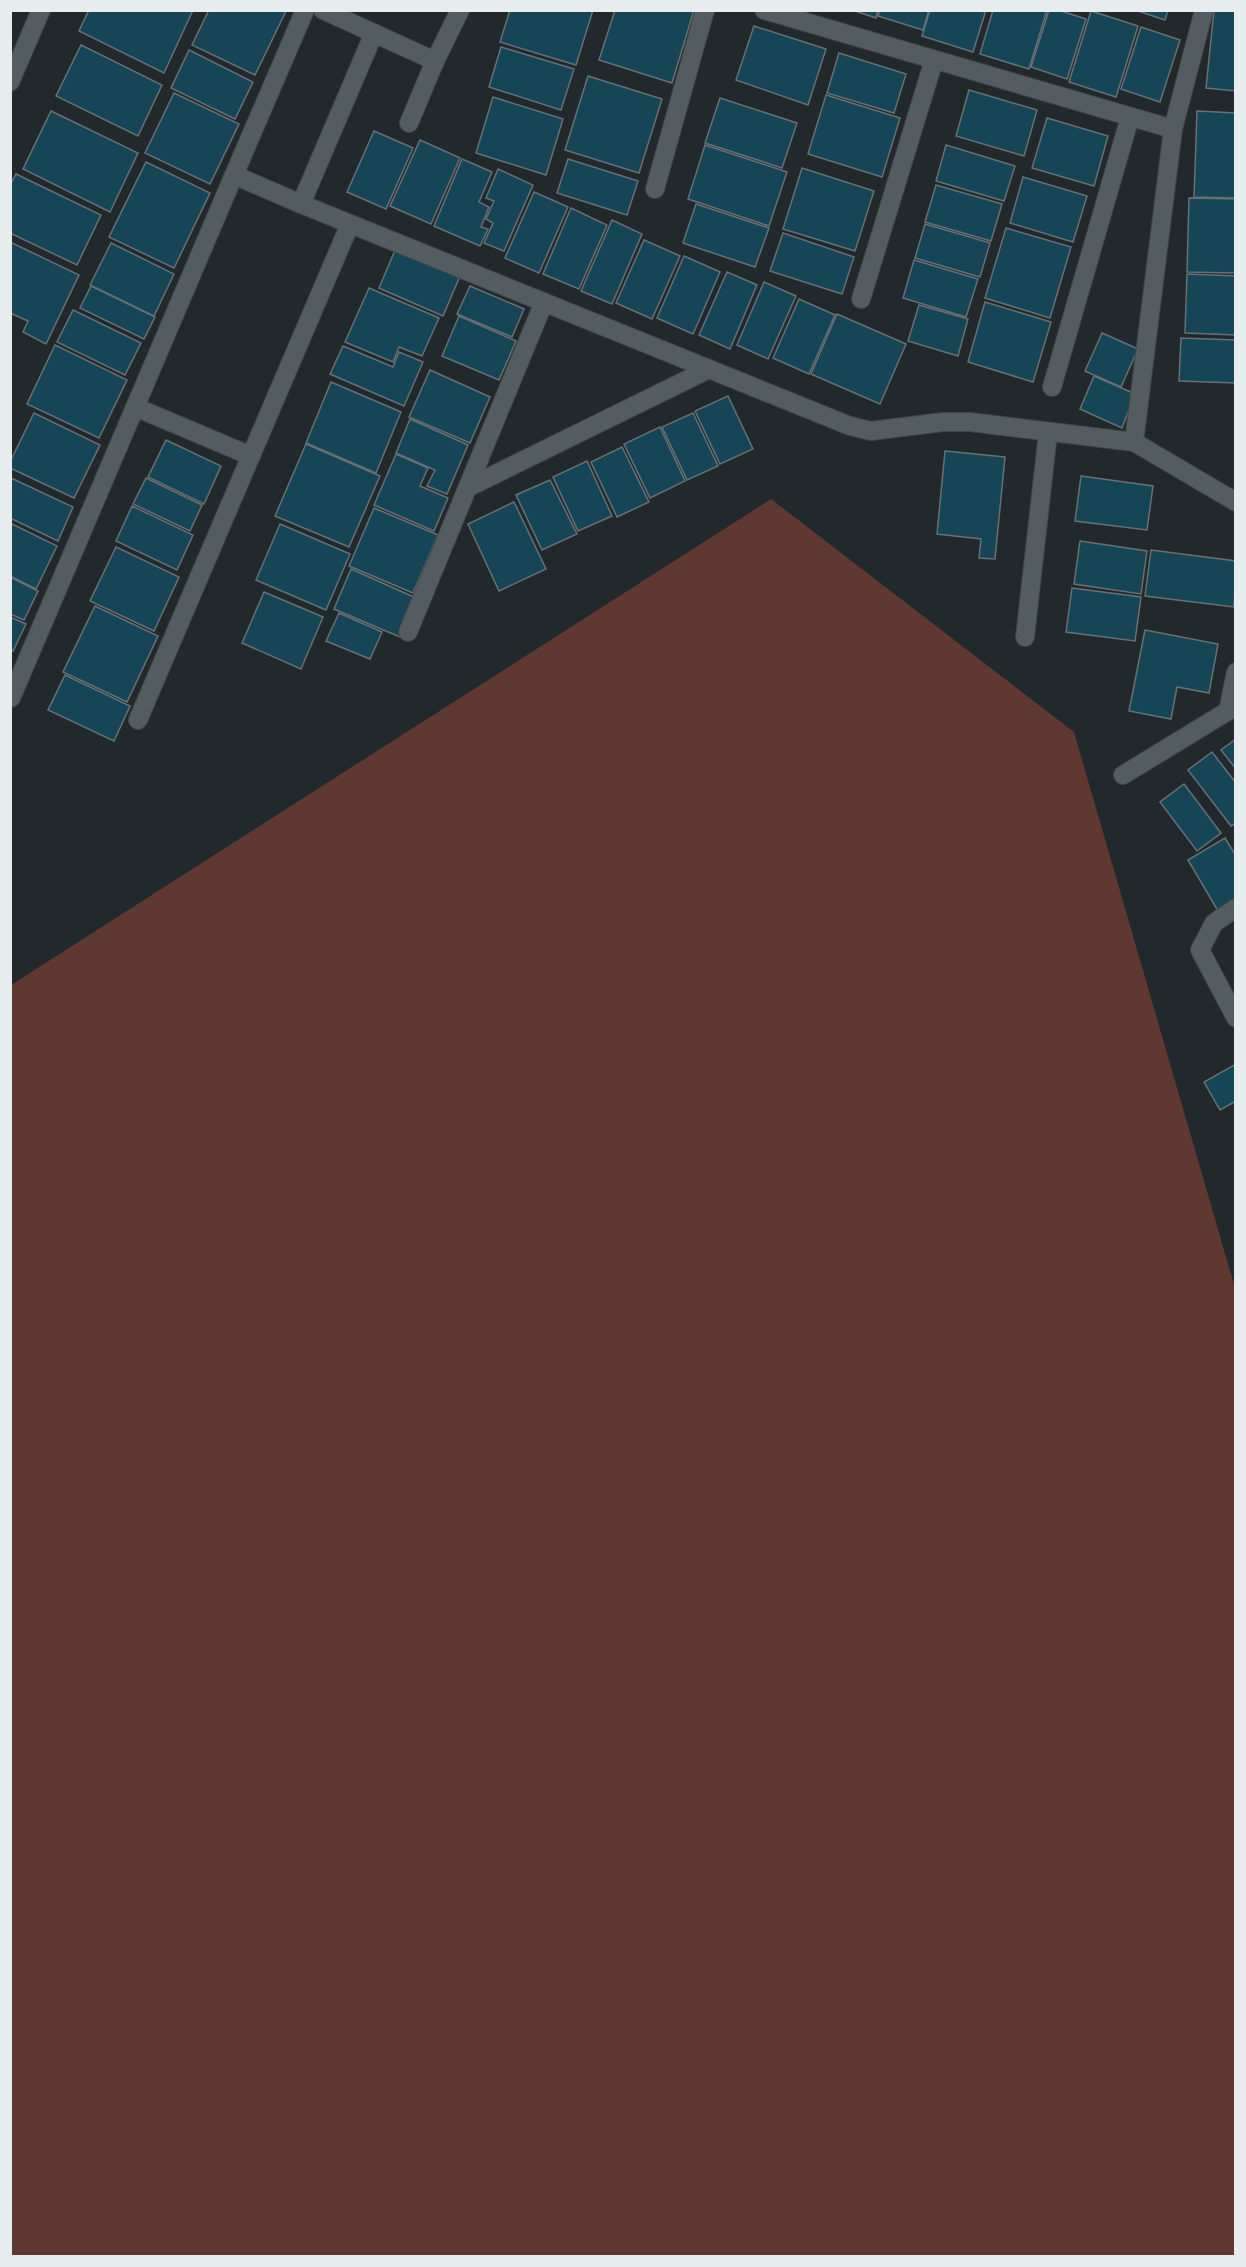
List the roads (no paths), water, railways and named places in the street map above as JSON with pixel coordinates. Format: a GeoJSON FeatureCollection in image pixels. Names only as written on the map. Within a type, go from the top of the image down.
{"type":"FeatureCollection","features":[{"type":"Feature","properties":{"kind":"street"},"geometry":{"type":"LineString","coordinates":[[10,82],[41,10]]}},
{"type":"Feature","properties":{"kind":"street"},"geometry":{"type":"LineString","coordinates":[[11,698],[305,10]]}},
{"type":"Feature","properties":{"kind":"street"},"geometry":{"type":"LineString","coordinates":[[322,10],[435,61]]}},
{"type":"Feature","properties":{"kind":"street"},"geometry":{"type":"LineString","coordinates":[[409,123],[435,61],[460,10]]}},
{"type":"Feature","properties":{"kind":"street"},"geometry":{"type":"LineString","coordinates":[[655,189],[705,10]]}},
{"type":"Feature","properties":{"kind":"street"},"geometry":{"type":"LineString","coordinates":[[764,10],[1173,129]]}},
{"type":"Feature","properties":{"kind":"street"},"geometry":{"type":"LineString","coordinates":[[1134,442],[1173,129],[1204,10]]}},
{"type":"Feature","properties":{"kind":"street"},"geometry":{"type":"LineString","coordinates":[[301,204],[374,33]]}},
{"type":"Feature","properties":{"kind":"street"},"geometry":{"type":"LineString","coordinates":[[861,299],[934,60]]}},
{"type":"Feature","properties":{"kind":"street"},"geometry":{"type":"LineString","coordinates":[[1052,387],[1130,117]]}},
{"type":"Feature","properties":{"kind":"street"},"geometry":{"type":"LineString","coordinates":[[234,175],[850,426],[871,431],[943,422],[970,422],[1134,442],[1236,502]]}},
{"type":"Feature","properties":{"kind":"street"},"geometry":{"type":"LineString","coordinates":[[138,720],[350,224]]}},
{"type":"Feature","properties":{"kind":"street"},"geometry":{"type":"LineString","coordinates":[[408,632],[544,302]]}},
{"type":"Feature","properties":{"kind":"street"},"geometry":{"type":"LineString","coordinates":[[467,488],[709,369]]}},
{"type":"Feature","properties":{"kind":"street"},"geometry":{"type":"LineString","coordinates":[[135,407],[251,456]]}},
{"type":"Feature","properties":{"kind":"street"},"geometry":{"type":"LineString","coordinates":[[1025,637],[1048,433]]}},
{"type":"Feature","properties":{"kind":"street"},"geometry":{"type":"LineString","coordinates":[[1124,775],[1232,707],[1236,672]]}},
{"type":"Feature","properties":{"kind":"street"},"geometry":{"type":"LineString","coordinates":[[1236,908],[1214,923],[1200,951],[1236,1018]]}}]}
